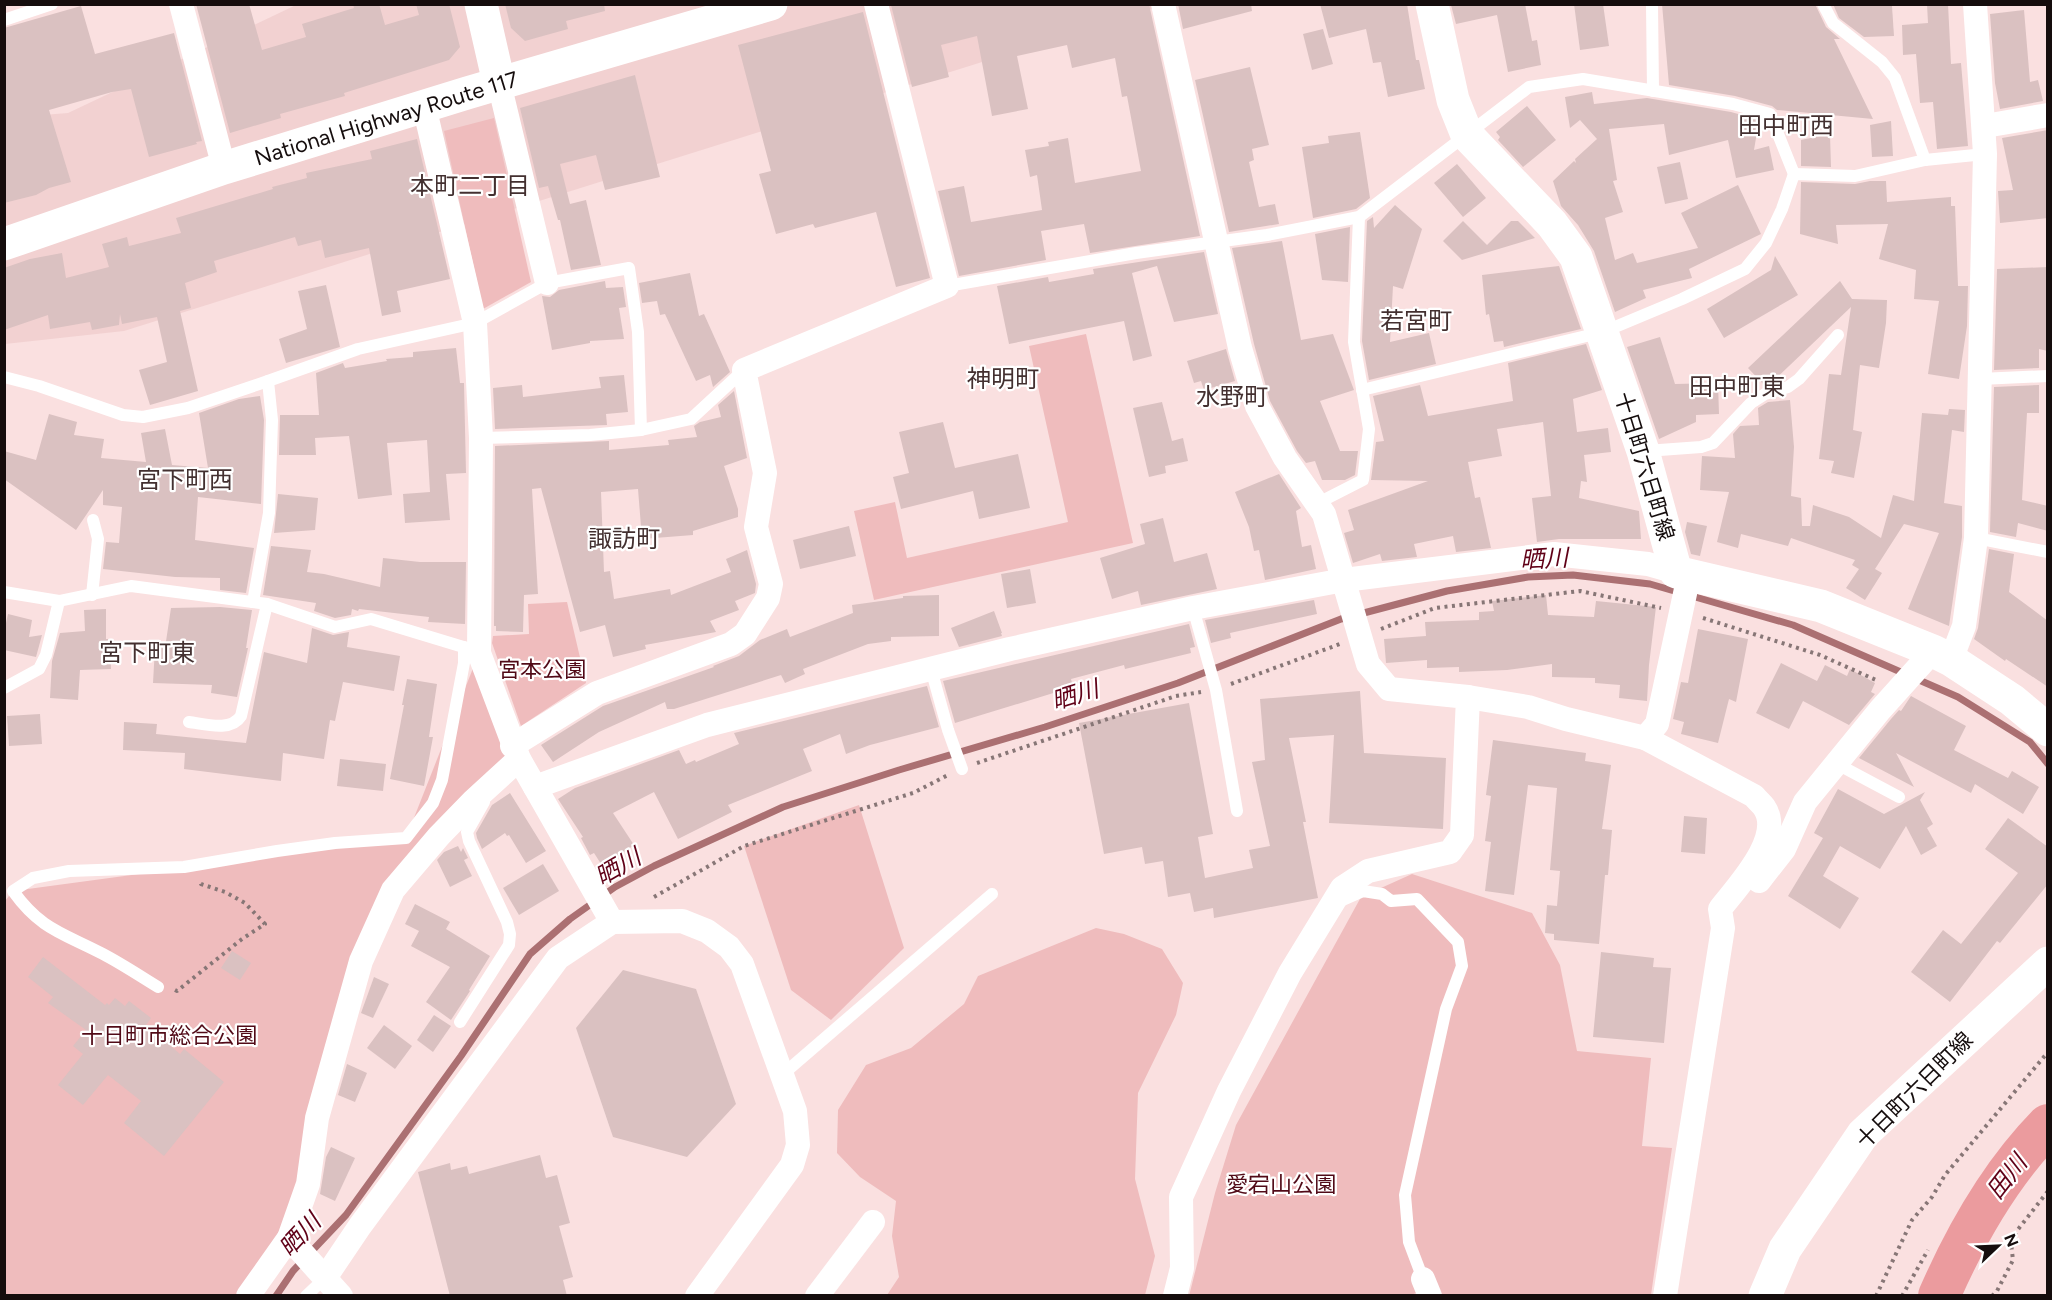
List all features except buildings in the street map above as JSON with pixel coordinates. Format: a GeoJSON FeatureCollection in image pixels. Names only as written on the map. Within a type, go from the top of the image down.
{"type":"FeatureCollection","features":[{"type":"Feature","properties":{"kind":"main road"},"geometry":{"type":"LineString","coordinates":[[481,4],[499,83]]}},
{"type":"Feature","properties":{"kind":"main road","name":"National Highway Route 117"},"geometry":{"type":"LineString","coordinates":[[4,244],[224,168],[499,83],[771,4]]}},
{"type":"Feature","properties":{"kind":"main road","name":"十日町六日町線"},"geometry":{"type":"LineString","coordinates":[[1432,4],[1453,100],[1467,135],[1552,224],[1576,257],[1683,573]]}},
{"type":"Feature","properties":{"kind":"main road"},"geometry":{"type":"LineString","coordinates":[[1683,573],[1821,606],[1942,655],[2012,700],[2048,730]]}},
{"type":"Feature","properties":{"kind":"main road","name":"十日町六日町線"},"geometry":{"type":"LineString","coordinates":[[1765,1296],[1785,1249],[1863,1134],[2048,963]]}},
{"type":"Feature","properties":{"kind":"street"},"geometry":{"type":"LineString","coordinates":[[180,4],[224,168]]}},
{"type":"Feature","properties":{"kind":"street"},"geometry":{"type":"LineString","coordinates":[[248,1296],[289,1238],[308,1184],[316,1118],[360,961],[393,890],[439,836],[495,781],[516,752],[597,693],[731,644],[745,634],[768,598],[771,584],[756,527],[765,472],[744,370],[947,286],[876,4]]}},
{"type":"Feature","properties":{"kind":"street"},"geometry":{"type":"LineString","coordinates":[[1163,4],[1240,348],[1257,406],[1285,458],[1324,514],[1368,664],[1389,688],[1528,707],[1566,719],[1645,738],[1754,796],[1765,808],[1769,825],[1763,852],[1720,909],[1723,928],[1665,1296]]}},
{"type":"Feature","properties":{"kind":"street"},"geometry":{"type":"LineString","coordinates":[[1723,928],[1784,849],[1805,802],[1897,690],[1942,655],[1965,626],[1976,538],[1985,154],[1985,126],[1975,4]]}},
{"type":"Feature","properties":{"kind":"street"},"geometry":{"type":"LineString","coordinates":[[499,83],[547,283]]}},
{"type":"Feature","properties":{"kind":"street"},"geometry":{"type":"LineString","coordinates":[[424,106],[475,323],[481,438],[472,650],[516,752],[609,916]]}},
{"type":"Feature","properties":{"kind":"street"},"geometry":{"type":"LineString","coordinates":[[1985,126],[2048,115]]}},
{"type":"Feature","properties":{"kind":"street"},"geometry":{"type":"LineString","coordinates":[[535,788],[707,725],[1193,608],[1347,589],[1554,554],[1648,564],[1683,573],[1681,612],[1657,724],[1645,738]]}},
{"type":"Feature","properties":{"kind":"street"},"geometry":{"type":"LineString","coordinates":[[1175,1296],[1182,1268],[1181,1197],[1229,1090],[1290,973],[1342,888],[1368,871],[1450,852],[1462,835],[1468,697]]}},
{"type":"Feature","properties":{"kind":"street"},"geometry":{"type":"LineString","coordinates":[[289,1238],[333,1287],[360,1226],[558,958],[609,916],[682,921],[707,931],[729,947],[742,964],[795,1112],[798,1144],[792,1164],[697,1296]]}},
{"type":"Feature","properties":{"kind":"street"},"geometry":{"type":"LineString","coordinates":[[817,1296],[873,1222]]}},
{"type":"Feature","properties":{"kind":"lane"},"geometry":{"type":"LineString","coordinates":[[4,20],[52,4]]}},
{"type":"Feature","properties":{"kind":"lane"},"geometry":{"type":"LineString","coordinates":[[1652,4],[1653,91]]}},
{"type":"Feature","properties":{"kind":"lane"},"geometry":{"type":"LineString","coordinates":[[1823,4],[1833,23],[1882,62],[1895,78],[1925,160]]}},
{"type":"Feature","properties":{"kind":"lane"},"geometry":{"type":"LineString","coordinates":[[947,286],[1136,253],[1266,235],[1359,217],[1529,87],[1583,79],[1733,104],[1770,114],[1794,174],[1782,209],[1766,243],[1745,268],[1682,299],[1603,332],[1362,390]]}},
{"type":"Feature","properties":{"kind":"lane"},"geometry":{"type":"LineString","coordinates":[[1794,174],[1855,176],[1925,160],[1985,154]]}},
{"type":"Feature","properties":{"kind":"lane"},"geometry":{"type":"LineString","coordinates":[[1318,503],[1363,480],[1369,429],[1354,342],[1359,217]]}},
{"type":"Feature","properties":{"kind":"lane"},"geometry":{"type":"LineString","coordinates":[[4,377],[39,386],[123,415],[143,417],[188,408],[358,349],[475,323],[547,283],[628,268],[638,332],[641,430]]}},
{"type":"Feature","properties":{"kind":"lane"},"geometry":{"type":"LineString","coordinates":[[1642,451],[1701,447],[1713,443],[1751,403],[1765,394],[1788,387],[1798,379],[1838,335]]}},
{"type":"Feature","properties":{"kind":"lane"},"geometry":{"type":"LineString","coordinates":[[481,438],[590,435],[641,430],[691,419],[744,370]]}},
{"type":"Feature","properties":{"kind":"lane"},"geometry":{"type":"LineString","coordinates":[[1980,379],[2048,376]]}},
{"type":"Feature","properties":{"kind":"lane"},"geometry":{"type":"LineString","coordinates":[[253,602],[269,513],[272,420],[268,381]]}},
{"type":"Feature","properties":{"kind":"lane"},"geometry":{"type":"LineString","coordinates":[[92,596],[98,539],[93,520]]}},
{"type":"Feature","properties":{"kind":"lane"},"geometry":{"type":"LineString","coordinates":[[1976,538],[2048,552]]}},
{"type":"Feature","properties":{"kind":"lane"},"geometry":{"type":"LineString","coordinates":[[4,592],[58,601],[92,596],[131,586],[267,604],[335,627],[371,619],[472,650],[464,663],[442,780],[433,802],[406,838],[324,845],[196,865],[141,870],[69,871],[33,878],[13,891],[26,909],[49,928],[104,954],[158,987]]}},
{"type":"Feature","properties":{"kind":"lane"},"geometry":{"type":"LineString","coordinates":[[4,688],[39,669],[46,655],[58,601]]}},
{"type":"Feature","properties":{"kind":"lane"},"geometry":{"type":"LineString","coordinates":[[189,722],[229,725],[237,723],[242,716],[267,604]]}},
{"type":"Feature","properties":{"kind":"lane"},"geometry":{"type":"LineString","coordinates":[[1193,608],[1216,690],[1237,811]]}},
{"type":"Feature","properties":{"kind":"lane"},"geometry":{"type":"LineString","coordinates":[[932,669],[948,730],[962,769]]}},
{"type":"Feature","properties":{"kind":"lane"},"geometry":{"type":"LineString","coordinates":[[1838,764],[1899,797]]}},
{"type":"Feature","properties":{"kind":"lane"},"geometry":{"type":"LineString","coordinates":[[460,1022],[509,945],[510,934],[507,922],[469,841],[467,832],[495,781]]}},
{"type":"Feature","properties":{"kind":"lane"},"geometry":{"type":"LineString","coordinates":[[1333,903],[1363,891],[1382,894],[1391,901],[1417,898],[1458,942],[1462,966],[1446,1009],[1405,1195],[1409,1242],[1423,1290]]}},
{"type":"Feature","properties":{"kind":"lane"},"geometry":{"type":"LineString","coordinates":[[782,1075],[992,894]]}},
{"type":"Feature","properties":{"kind":"lane"},"geometry":{"type":"LineString","coordinates":[[306,1296],[333,1287]]}},
{"type":"Feature","properties":{"kind":"path"},"geometry":{"type":"LineString","coordinates":[[653,898],[744,846],[913,793],[962,769],[1176,696],[1216,690],[1359,632],[1435,608],[1580,591],[1681,612],[1820,655],[1897,690]]}},
{"type":"Feature","properties":{"kind":"path"},"geometry":{"type":"LineString","coordinates":[[158,987],[164,980],[177,991],[242,939],[265,924],[245,903],[225,892],[201,884],[196,865]]}},
{"type":"Feature","properties":{"kind":"path"},"geometry":{"type":"LineString","coordinates":[[1876,1296],[1912,1220],[1932,1197],[1945,1175],[2048,1052]]}},
{"type":"Feature","properties":{"kind":"path"},"geometry":{"type":"LineString","coordinates":[[1992,1296],[2013,1260],[2012,1242],[2016,1232],[2048,1191]]}},
{"type":"Feature","properties":{"kind":"path"},"geometry":{"type":"LineString","coordinates":[[1902,1296],[1928,1250]]}},
{"type":"Feature","properties":{"kind":"shaded area"},"geometry":{"type":"Polygon","coordinates":[[[296,5],[1164,5],[124,331],[5,344],[5,118],[68,113],[296,5]]]}},
{"type":"Feature","properties":{"kind":"green space"},"geometry":{"type":"Polygon","coordinates":[[[494,118],[531,282],[483,309],[444,131],[494,118]]]}},
{"type":"Feature","properties":{"kind":"green space"},"geometry":{"type":"Polygon","coordinates":[[[1086,334],[1133,543],[874,600],[854,511],[895,502],[907,558],[1068,522],[1029,346],[1086,334]]]}},
{"type":"Feature","properties":{"kind":"green space","name":"宮本公園"},"geometry":{"type":"Polygon","coordinates":[[[567,602],[586,683],[521,726],[492,643],[493,636],[529,634],[528,604],[567,602]]]}},
{"type":"Feature","properties":{"kind":"green space","name":"十日町市総合公園"},"geometry":{"type":"Polygon","coordinates":[[[479,653],[512,746],[473,801],[393,890],[308,1184],[247,1295],[5,1296],[5,901],[13,891],[406,838],[479,653]]]}},
{"type":"Feature","properties":{"kind":"green space"},"geometry":{"type":"Polygon","coordinates":[[[859,805],[904,948],[831,1020],[791,990],[744,846],[859,805]]]}},
{"type":"Feature","properties":{"kind":"green space","name":"愛宕山公園"},"geometry":{"type":"Polygon","coordinates":[[[1412,874],[1532,913],[1560,965],[1577,1051],[1651,1058],[1642,1146],[1672,1148],[1651,1295],[1426,1296],[1423,1290],[1409,1296],[1189,1296],[1215,1193],[1236,1125],[1361,897],[1412,874]]]}},
{"type":"Feature","properties":{"kind":"green space"},"geometry":{"type":"Polygon","coordinates":[[[1096,928],[1124,934],[1162,949],[1183,983],[1176,1015],[1138,1093],[1135,1179],[1155,1256],[1145,1295],[887,1295],[899,1277],[892,1236],[896,1201],[860,1177],[837,1153],[838,1110],[866,1065],[911,1048],[964,1004],[978,976],[1096,928]]]}},
{"type":"Feature","properties":{"kind":"waterway","name":"晒川"},"geometry":{"type":"LineString","coordinates":[[276,1296],[293,1271],[346,1215],[461,1056],[530,954],[570,919],[615,887],[654,866],[783,807],[1045,727],[1178,683],[1341,619],[1447,591],[1528,577],[1573,575],[1650,584],[1793,625],[1958,697],[2030,742],[2048,764]]}},
{"type":"Feature","properties":{"kind":"waterway","name":"田川"},"geometry":{"type":"LineString","coordinates":[[1939,1296],[1986,1205],[2015,1163],[2048,1125]]}},
{"type":"Feature","properties":{"kind":"district","name":"田中町西"},"geometry":{"type":"Point","coordinates":[1786,126]}},
{"type":"Feature","properties":{"kind":"district","name":"本町二丁目"},"geometry":{"type":"Point","coordinates":[470,186]}},
{"type":"Feature","properties":{"kind":"district","name":"若宮町"},"geometry":{"type":"Point","coordinates":[1416,321]}},
{"type":"Feature","properties":{"kind":"district","name":"神明町"},"geometry":{"type":"Point","coordinates":[1003,379]}},
{"type":"Feature","properties":{"kind":"district","name":"田中町東"},"geometry":{"type":"Point","coordinates":[1737,387]}},
{"type":"Feature","properties":{"kind":"district","name":"水野町"},"geometry":{"type":"Point","coordinates":[1232,397]}},
{"type":"Feature","properties":{"kind":"district","name":"宮下町西"},"geometry":{"type":"Point","coordinates":[185,480]}},
{"type":"Feature","properties":{"kind":"district","name":"諏訪町"},"geometry":{"type":"Point","coordinates":[624,539]}},
{"type":"Feature","properties":{"kind":"district","name":"宮下町東"},"geometry":{"type":"Point","coordinates":[147,653]}}]}
